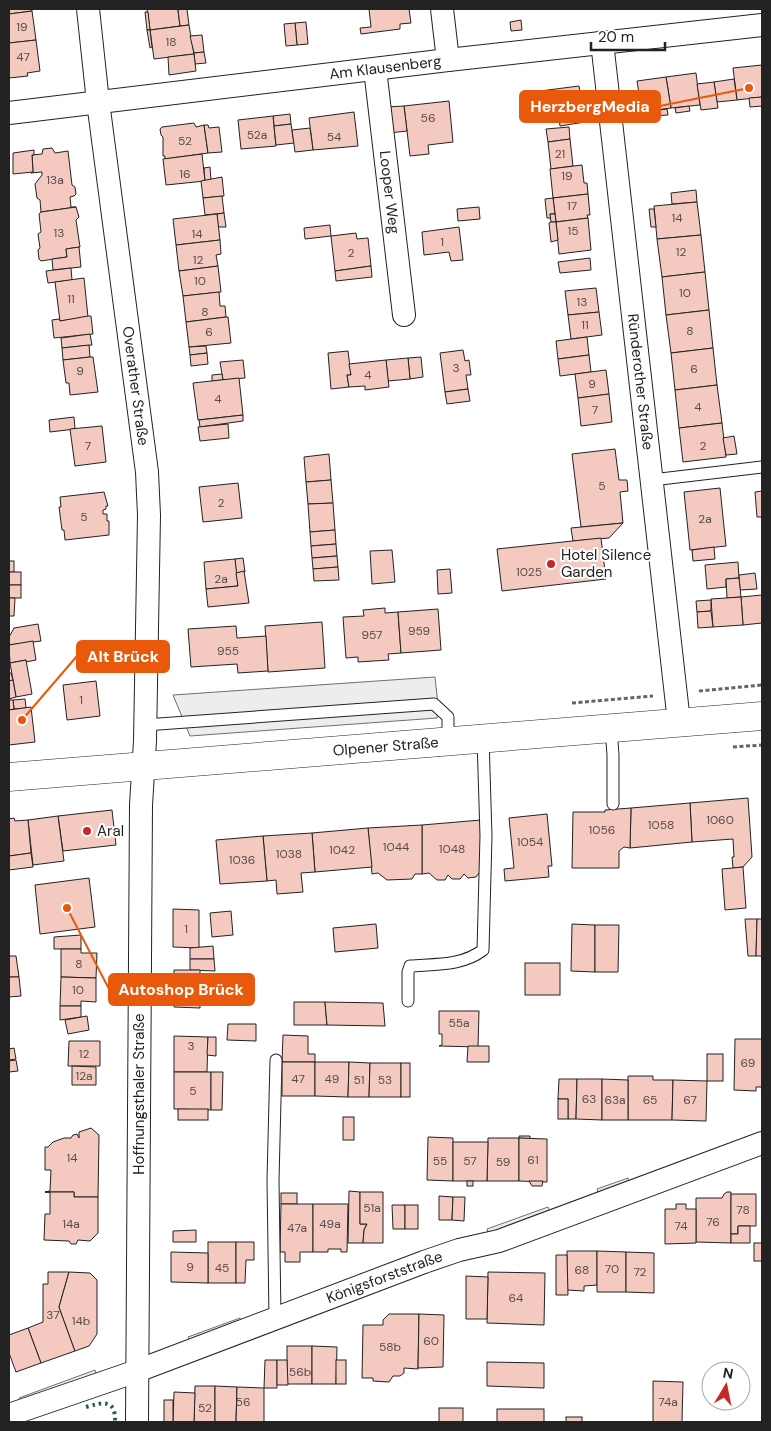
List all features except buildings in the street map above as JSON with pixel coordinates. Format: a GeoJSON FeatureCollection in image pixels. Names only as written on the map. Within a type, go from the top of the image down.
{"type":"FeatureCollection","features":[{"type":"Feature","properties":{"kind":"main road","name":"Olpener Straße"},"geometry":{"type":"LineString","coordinates":[[9,777],[762,716]]}},
{"type":"Feature","properties":{"kind":"street","name":"Overather Straße"},"geometry":{"type":"LineString","coordinates":[[88,9],[98,102],[147,472],[149,515],[145,725],[142,766]]}},
{"type":"Feature","properties":{"kind":"street"},"geometry":{"type":"LineString","coordinates":[[442,9],[448,60]]}},
{"type":"Feature","properties":{"kind":"street","name":"Am Klausenberg"},"geometry":{"type":"LineString","coordinates":[[9,113],[762,24]]}},
{"type":"Feature","properties":{"kind":"street","name":"Ründerother Straße"},"geometry":{"type":"LineString","coordinates":[[602,42],[679,722]]}},
{"type":"Feature","properties":{"kind":"street","name":"Looper Weg"},"geometry":{"type":"LineString","coordinates":[[375,69],[404,315]]}},
{"type":"Feature","properties":{"kind":"street","name":"Hoffnungsthaler Straße"},"geometry":{"type":"LineString","coordinates":[[136,1422],[142,766]]}},
{"type":"Feature","properties":{"kind":"street","name":"Königsforststraße"},"geometry":{"type":"LineString","coordinates":[[9,1415],[137,1370],[442,1256],[499,1240],[762,1143]]}},
{"type":"Feature","properties":{"kind":"lane"},"geometry":{"type":"LineString","coordinates":[[652,480],[762,467]]}},
{"type":"Feature","properties":{"kind":"lane"},"geometry":{"type":"LineString","coordinates":[[145,725],[434,704],[448,718],[448,741]]}},
{"type":"Feature","properties":{"kind":"lane"},"geometry":{"type":"LineString","coordinates":[[611,728],[613,804]]}},
{"type":"Feature","properties":{"kind":"lane"},"geometry":{"type":"LineString","coordinates":[[408,1001],[408,972],[410,966],[460,962],[475,956],[483,950],[486,836],[483,738]]}},
{"type":"Feature","properties":{"kind":"lane"},"geometry":{"type":"LineString","coordinates":[[275,1318],[273,1180],[276,1060]]}},
{"type":"Feature","properties":{"kind":"shaded area"},"geometry":{"type":"Polygon","coordinates":[[[435,677],[438,705],[437,718],[190,736],[173,695],[435,677]]]}},
{"type":"Feature","properties":{"kind":"shaded area"},"geometry":{"type":"Polygon","coordinates":[[[628,1178],[630,1185],[599,1196],[597,1189],[628,1178]]]}},
{"type":"Feature","properties":{"kind":"shaded area"},"geometry":{"type":"Polygon","coordinates":[[[548,1207],[551,1213],[489,1235],[487,1229],[548,1207]]]}},
{"type":"Feature","properties":{"kind":"shaded area"},"geometry":{"type":"Polygon","coordinates":[[[240,1318],[242,1324],[190,1343],[188,1337],[240,1318]]]}},
{"type":"Feature","properties":{"kind":"shaded area"},"geometry":{"type":"Polygon","coordinates":[[[95,1370],[97,1377],[21,1405],[19,1398],[95,1370]]]}},
{"type":"Feature","properties":{"kind":"hedge"},"geometry":{"type":"LineString","coordinates":[[86,1407],[103,1403],[111,1406],[115,1415],[115,1422]]}},
{"type":"Feature","properties":{"kind":"place","name":"HerzbergMedia"},"geometry":{"type":"Point","coordinates":[749,88]}},
{"type":"Feature","properties":{"kind":"place","name":"Hotel Silence Garden"},"geometry":{"type":"Point","coordinates":[551,564]}},
{"type":"Feature","properties":{"kind":"place","name":"Alt Brück"},"geometry":{"type":"Point","coordinates":[22,720]}},
{"type":"Feature","properties":{"kind":"place","name":"Aral"},"geometry":{"type":"Point","coordinates":[87,831]}},
{"type":"Feature","properties":{"kind":"place","name":"Autoshop Brück"},"geometry":{"type":"Point","coordinates":[67,908]}}]}
